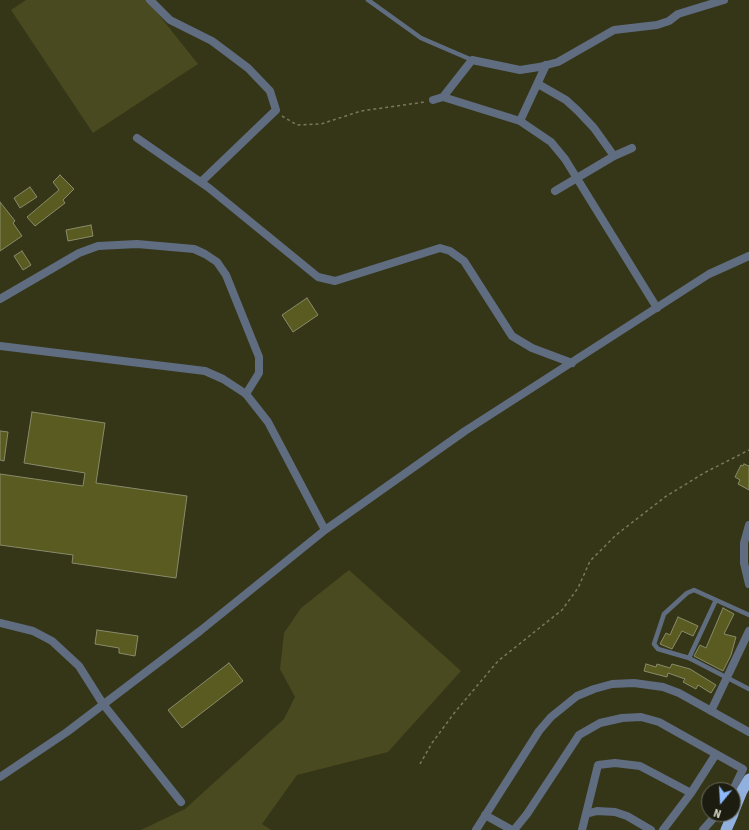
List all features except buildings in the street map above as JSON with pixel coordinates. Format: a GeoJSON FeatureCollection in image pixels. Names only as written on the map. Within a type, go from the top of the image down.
{"type":"FeatureCollection","features":[{"type":"Feature","properties":{"kind":"highway"},"geometry":{"type":"LineString","coordinates":[[741,793],[749,779]]}},
{"type":"Feature","properties":{"kind":"street"},"geometry":{"type":"LineString","coordinates":[[150,0],[170,20],[218,45],[248,68],[270,91],[276,110],[201,182]]}},
{"type":"Feature","properties":{"kind":"street"},"geometry":{"type":"LineString","coordinates":[[443,97],[472,60],[520,70],[546,65],[558,62],[614,30],[669,21],[678,14],[724,0]]}},
{"type":"Feature","properties":{"kind":"street"},"geometry":{"type":"LineString","coordinates":[[520,121],[546,65]]}},
{"type":"Feature","properties":{"kind":"street"},"geometry":{"type":"LineString","coordinates":[[538,84],[566,100],[594,128],[614,156]]}},
{"type":"Feature","properties":{"kind":"street"},"geometry":{"type":"LineString","coordinates":[[433,100],[443,97],[520,121],[551,142],[565,159],[657,308]]}},
{"type":"Feature","properties":{"kind":"street"},"geometry":{"type":"LineString","coordinates":[[137,138],[201,182],[318,276],[335,281],[440,248],[450,251],[464,262],[512,336],[532,348],[572,363]]}},
{"type":"Feature","properties":{"kind":"street"},"geometry":{"type":"LineString","coordinates":[[556,191],[614,156],[632,148]]}},
{"type":"Feature","properties":{"kind":"street"},"geometry":{"type":"LineString","coordinates":[[0,299],[79,253],[98,246],[137,244],[194,249],[217,262],[226,275],[259,357],[259,373],[246,394]]}},
{"type":"Feature","properties":{"kind":"street"},"geometry":{"type":"LineString","coordinates":[[0,777],[22,764],[200,631],[325,530],[464,431],[710,274],[749,256]]}},
{"type":"Feature","properties":{"kind":"street"},"geometry":{"type":"LineString","coordinates":[[0,346],[205,371],[223,379],[246,394],[268,422],[325,530]]}},
{"type":"Feature","properties":{"kind":"street"},"geometry":{"type":"LineString","coordinates":[[749,525],[744,543],[744,563],[749,584]]}},
{"type":"Feature","properties":{"kind":"street"},"geometry":{"type":"LineString","coordinates":[[0,623],[33,631],[52,641],[79,666],[103,704],[181,802]]}},
{"type":"Feature","properties":{"kind":"street"},"geometry":{"type":"LineString","coordinates":[[711,711],[749,631]]}},
{"type":"Feature","properties":{"kind":"street"},"geometry":{"type":"LineString","coordinates":[[476,830],[539,731],[564,705],[577,696],[594,689],[612,684],[648,684],[678,693],[749,732]]}},
{"type":"Feature","properties":{"kind":"street"},"geometry":{"type":"LineString","coordinates":[[485,815],[513,830],[527,814],[579,735],[600,723],[622,718],[641,717],[659,722],[677,731],[742,769],[736,782]]}},
{"type":"Feature","properties":{"kind":"street"},"geometry":{"type":"LineString","coordinates":[[663,830],[691,793],[716,754]]}},
{"type":"Feature","properties":{"kind":"street"},"geometry":{"type":"LineString","coordinates":[[582,830],[598,765],[615,763],[640,766],[691,793]]}},
{"type":"Feature","properties":{"kind":"street"},"geometry":{"type":"LineString","coordinates":[[586,814],[597,811],[615,812],[627,816],[651,830]]}},
{"type":"Feature","properties":{"kind":"street"},"geometry":{"type":"LineString","coordinates":[[703,830],[710,822]]}},
{"type":"Feature","properties":{"kind":"lane"},"geometry":{"type":"LineString","coordinates":[[368,0],[421,38],[472,60]]}},
{"type":"Feature","properties":{"kind":"lane"},"geometry":{"type":"LineString","coordinates":[[749,615],[694,590],[687,593],[664,614],[654,644],[658,649],[689,658],[749,690]]}},
{"type":"Feature","properties":{"kind":"lane"},"geometry":{"type":"LineString","coordinates":[[689,658],[716,600]]}},
{"type":"Feature","properties":{"kind":"path"},"geometry":{"type":"LineString","coordinates":[[276,110],[297,125],[321,124],[361,111],[433,100]]}},
{"type":"Feature","properties":{"kind":"path"},"geometry":{"type":"LineString","coordinates":[[420,764],[432,743],[455,712],[498,662],[562,610],[578,588],[590,561],[616,535],[664,497],[704,473],[749,450]]}},
{"type":"Feature","properties":{"kind":"shaded area"},"geometry":{"type":"Polygon","coordinates":[[[26,0],[147,0],[198,64],[93,133],[11,10],[26,0]]]}},
{"type":"Feature","properties":{"kind":"shaded area"},"geometry":{"type":"Polygon","coordinates":[[[349,570],[461,671],[388,752],[297,775],[262,824],[271,830],[141,830],[185,809],[284,719],[295,697],[280,669],[284,633],[301,608],[349,570]]]}}]}
